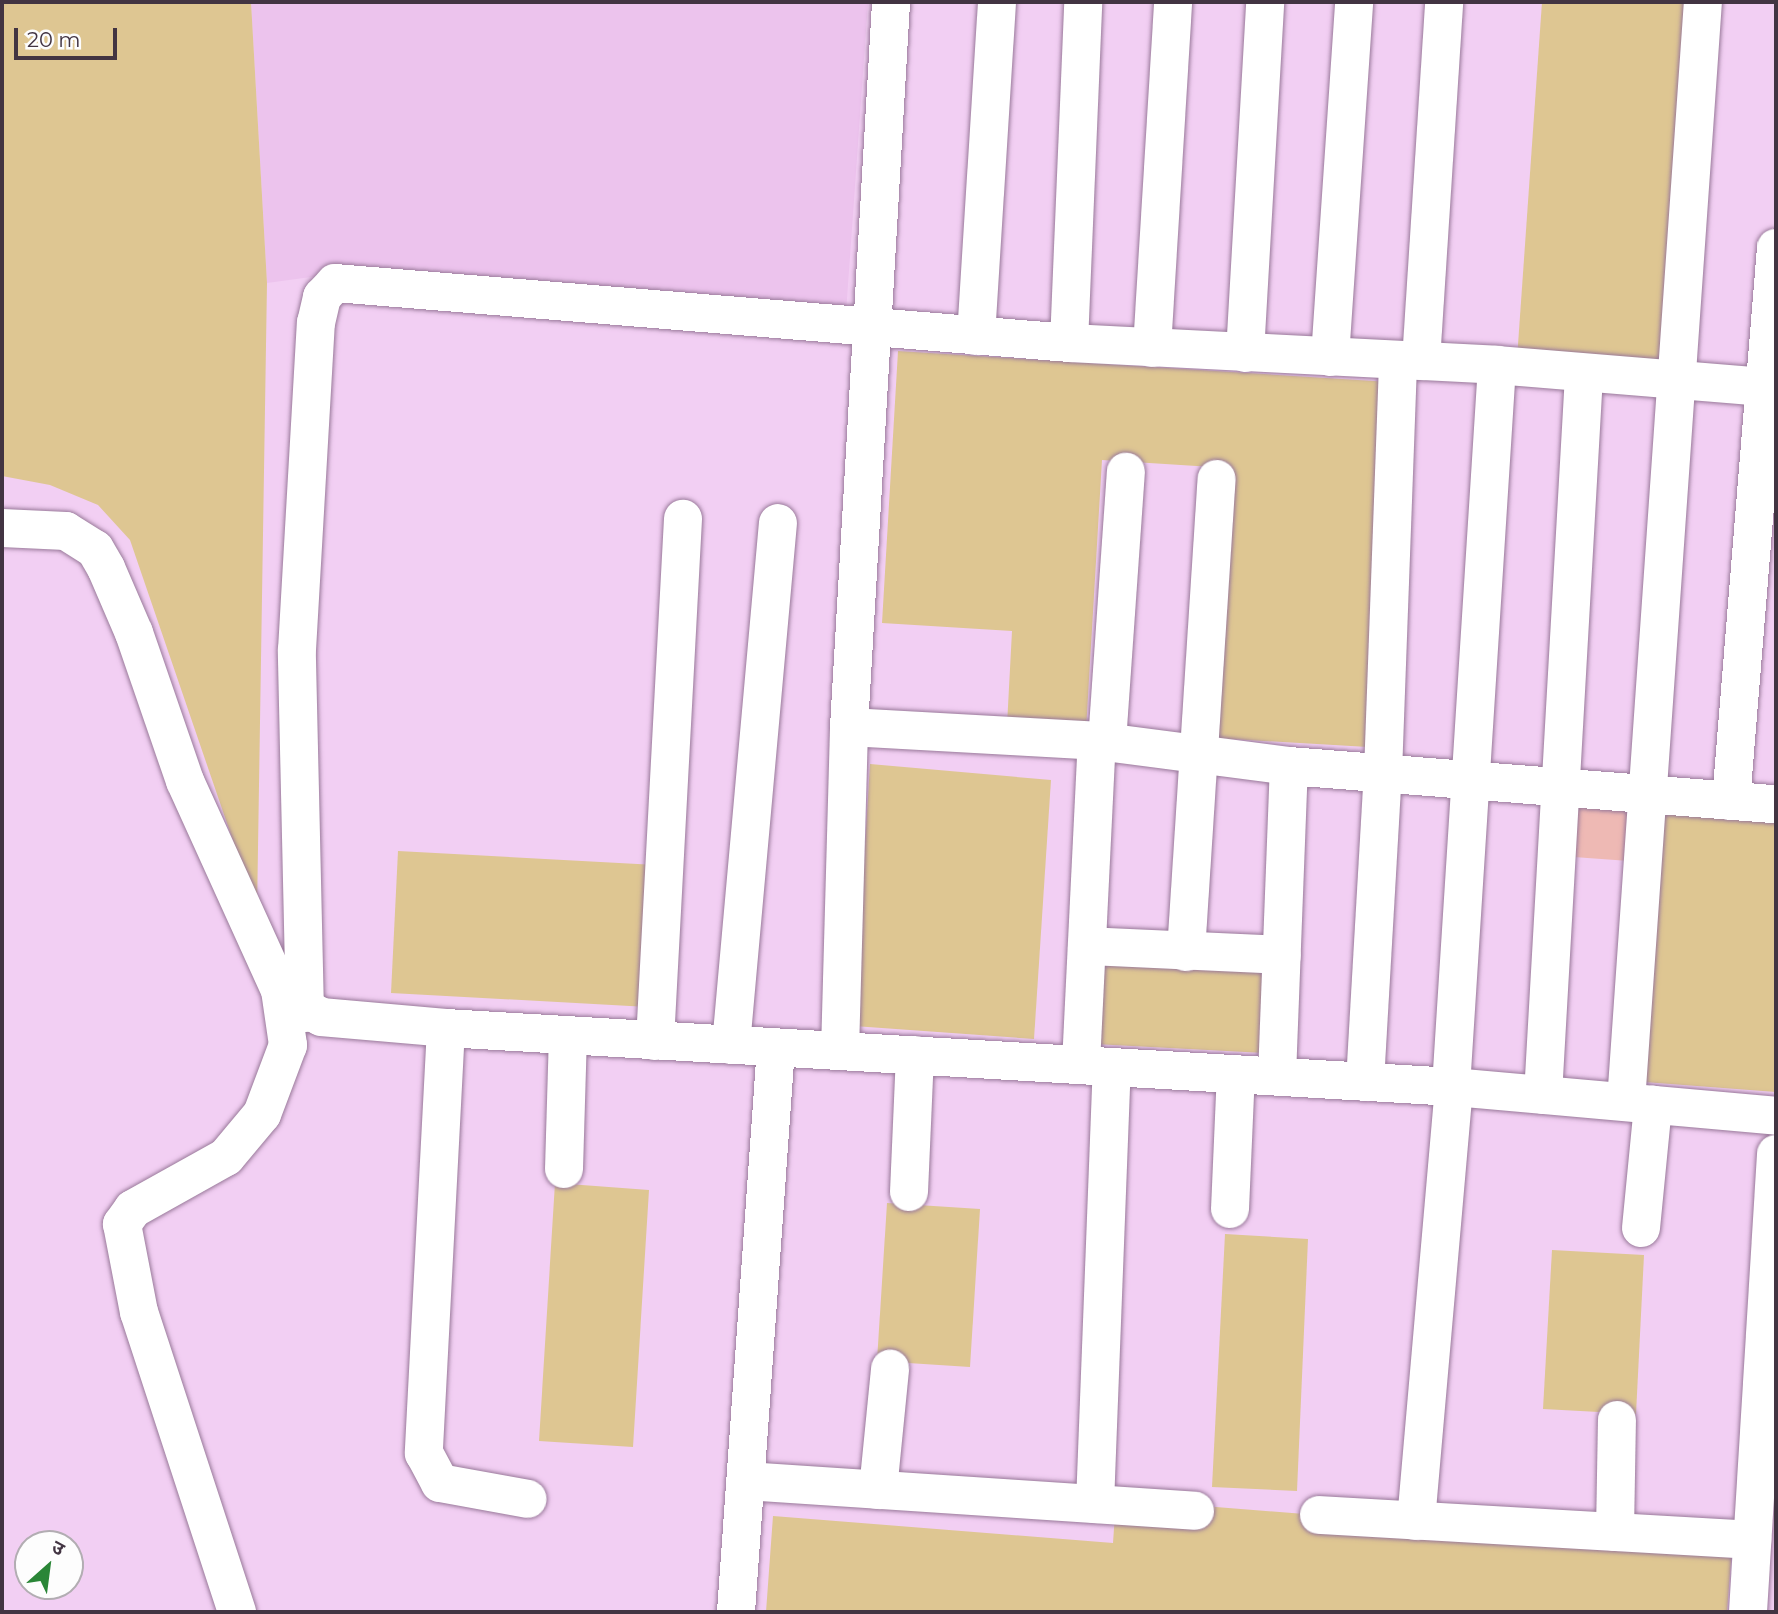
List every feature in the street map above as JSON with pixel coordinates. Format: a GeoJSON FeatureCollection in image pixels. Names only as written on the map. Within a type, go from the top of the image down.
{"type":"FeatureCollection","features":[{"type":"Feature","properties":{"kind":"street"},"geometry":{"type":"LineString","coordinates":[[839,1051],[849,727],[870,328],[891,2]]}},
{"type":"Feature","properties":{"kind":"street"},"geometry":{"type":"LineString","coordinates":[[975,336],[997,2]]}},
{"type":"Feature","properties":{"kind":"street"},"geometry":{"type":"LineString","coordinates":[[1069,344],[1083,2]]}},
{"type":"Feature","properties":{"kind":"street"},"geometry":{"type":"LineString","coordinates":[[1152,348],[1173,2]]}},
{"type":"Feature","properties":{"kind":"street"},"geometry":{"type":"LineString","coordinates":[[1245,353],[1265,2]]}},
{"type":"Feature","properties":{"kind":"street"},"geometry":{"type":"LineString","coordinates":[[1330,357],[1353,2]]}},
{"type":"Feature","properties":{"kind":"street"},"geometry":{"type":"LineString","coordinates":[[1365,1082],[1409,361],[1444,2]]}},
{"type":"Feature","properties":{"kind":"street"},"geometry":{"type":"LineString","coordinates":[[1641,1228],[1640,1104],[1649,797],[1703,2]]}},
{"type":"Feature","properties":{"kind":"street"},"geometry":{"type":"LineString","coordinates":[[1731,801],[1765,555],[1776,248]]}},
{"type":"Feature","properties":{"kind":"street"},"geometry":{"type":"LineString","coordinates":[[237,1612],[139,1312],[122,1224],[133,1209],[226,1157],[262,1114],[288,1045],[293,1002],[297,650],[316,323],[325,290],[343,281],[361,282],[1069,344],[1497,365],[1584,375],[1772,388]]}},
{"type":"Feature","properties":{"kind":"street"},"geometry":{"type":"LineString","coordinates":[[1416,1521],[1452,1087],[1497,365]]}},
{"type":"Feature","properties":{"kind":"street"},"geometry":{"type":"LineString","coordinates":[[1544,1095],[1558,785],[1584,375]]}},
{"type":"Feature","properties":{"kind":"street"},"geometry":{"type":"LineString","coordinates":[[1095,1504],[1096,1065],[1087,946],[1126,472]]}},
{"type":"Feature","properties":{"kind":"street"},"geometry":{"type":"LineString","coordinates":[[1186,952],[1217,479]]}},
{"type":"Feature","properties":{"kind":"street"},"geometry":{"type":"LineString","coordinates":[[655,1041],[683,519]]}},
{"type":"Feature","properties":{"kind":"street"},"geometry":{"type":"LineString","coordinates":[[731,1045],[778,523]]}},
{"type":"Feature","properties":{"kind":"street"},"geometry":{"type":"LineString","coordinates":[[2,528],[66,531],[95,549],[135,633],[185,781],[293,1002]]}},
{"type":"Feature","properties":{"kind":"street"},"geometry":{"type":"LineString","coordinates":[[849,727],[1102,742],[1289,766],[1558,785],[1649,797],[1776,804]]}},
{"type":"Feature","properties":{"kind":"street"},"geometry":{"type":"LineString","coordinates":[[1277,1076],[1289,766]]}},
{"type":"Feature","properties":{"kind":"street"},"geometry":{"type":"LineString","coordinates":[[1087,946],[1282,955]]}},
{"type":"Feature","properties":{"kind":"street"},"geometry":{"type":"LineString","coordinates":[[293,1002],[446,1028],[1452,1087],[1776,1116]]}},
{"type":"Feature","properties":{"kind":"street"},"geometry":{"type":"LineString","coordinates":[[446,1028],[424,1453],[440,1483],[528,1499]]}},
{"type":"Feature","properties":{"kind":"street"},"geometry":{"type":"LineString","coordinates":[[564,1169],[569,1037]]}},
{"type":"Feature","properties":{"kind":"street"},"geometry":{"type":"LineString","coordinates":[[736,1612],[776,1047]]}},
{"type":"Feature","properties":{"kind":"street"},"geometry":{"type":"LineString","coordinates":[[909,1192],[915,1055]]}},
{"type":"Feature","properties":{"kind":"street"},"geometry":{"type":"LineString","coordinates":[[1230,1209],[1236,1074]]}},
{"type":"Feature","properties":{"kind":"street"},"geometry":{"type":"LineString","coordinates":[[1748,1612],[1776,1154]]}},
{"type":"Feature","properties":{"kind":"street"},"geometry":{"type":"LineString","coordinates":[[878,1490],[890,1368]]}},
{"type":"Feature","properties":{"kind":"street"},"geometry":{"type":"LineString","coordinates":[[1615,1532],[1617,1420]]}},
{"type":"Feature","properties":{"kind":"street"},"geometry":{"type":"LineString","coordinates":[[746,1481],[1195,1511]]}},
{"type":"Feature","properties":{"kind":"street"},"geometry":{"type":"LineString","coordinates":[[1319,1515],[1752,1540]]}},
{"type":"Feature","properties":{"kind":"shaded area"},"geometry":{"type":"Polygon","coordinates":[[[2,2],[251,2],[267,283],[257,911],[130,540],[98,505],[50,485],[2,476],[2,2]]]}},
{"type":"Feature","properties":{"kind":"shaded area"},"geometry":{"type":"Polygon","coordinates":[[[251,2],[868,2],[846,313],[333,274],[267,283],[251,2]]]}},
{"type":"Feature","properties":{"kind":"shaded area"},"geometry":{"type":"Polygon","coordinates":[[[1542,2],[1693,2],[1667,370],[1517,359],[1542,2]]]}},
{"type":"Feature","properties":{"kind":"shaded area"},"geometry":{"type":"Polygon","coordinates":[[[898,351],[1390,382],[1368,747],[1213,738],[1228,468],[1102,460],[1086,730],[1007,725],[1012,631],[882,623],[898,351]]]}},
{"type":"Feature","properties":{"kind":"shaded area"},"geometry":{"type":"Polygon","coordinates":[[[870,764],[1051,780],[1034,1039],[854,1026],[870,764]]]}},
{"type":"Feature","properties":{"kind":"shaded area"},"geometry":{"type":"Polygon","coordinates":[[[1661,808],[1776,818],[1776,1092],[1644,1082],[1661,808]]]}},
{"type":"Feature","properties":{"kind":"shaded area"},"geometry":{"type":"Polygon","coordinates":[[[398,851],[656,865],[648,1007],[391,993],[398,851]]]}},
{"type":"Feature","properties":{"kind":"shaded area"},"geometry":{"type":"Polygon","coordinates":[[[1098,961],[1267,969],[1264,1053],[1094,1044],[1098,961]]]}},
{"type":"Feature","properties":{"kind":"shaded area"},"geometry":{"type":"Polygon","coordinates":[[[555,1183],[649,1190],[633,1447],[539,1441],[555,1183]]]}},
{"type":"Feature","properties":{"kind":"shaded area"},"geometry":{"type":"Polygon","coordinates":[[[887,1203],[980,1209],[970,1367],[877,1361],[887,1203]]]}},
{"type":"Feature","properties":{"kind":"shaded area"},"geometry":{"type":"Polygon","coordinates":[[[1225,1234],[1308,1239],[1297,1491],[1212,1487],[1225,1234]]]}},
{"type":"Feature","properties":{"kind":"shaded area"},"geometry":{"type":"Polygon","coordinates":[[[1552,1250],[1644,1255],[1636,1414],[1543,1409],[1552,1250]]]}},
{"type":"Feature","properties":{"kind":"shaded area"},"geometry":{"type":"Polygon","coordinates":[[[1116,1499],[1732,1548],[1727,1612],[766,1612],[773,1516],[1113,1543],[1116,1499]]]}},
{"type":"Feature","properties":{"kind":"building"},"geometry":{"type":"Polygon","coordinates":[[[1563,800],[1632,805],[1629,861],[1560,856],[1563,800]]]}}]}
